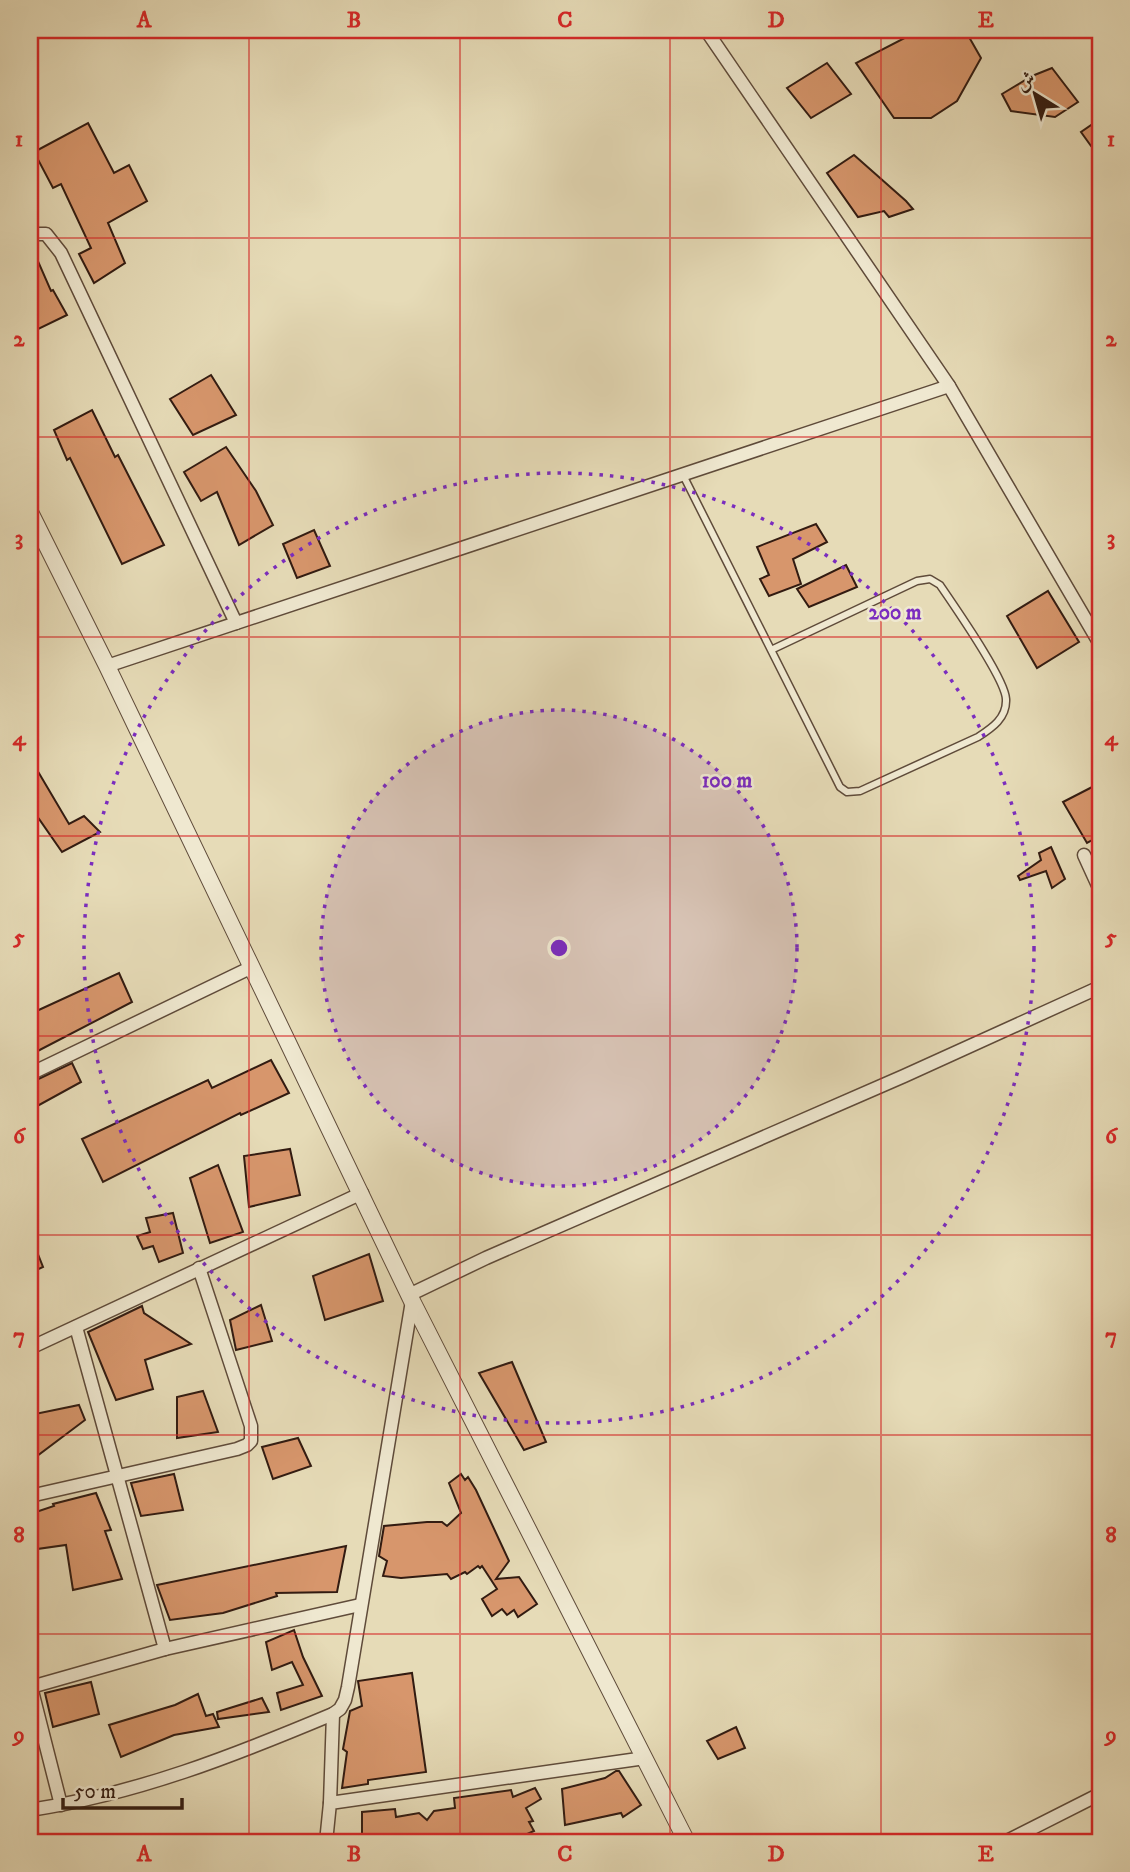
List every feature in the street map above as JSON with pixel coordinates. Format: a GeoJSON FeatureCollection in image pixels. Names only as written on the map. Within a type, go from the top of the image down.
{"type":"FeatureCollection","features":[{"type":"Feature","properties":{"kind":"street"},"geometry":{"type":"LineString","coordinates":[[706,30],[949,386],[1100,644]]}},
{"type":"Feature","properties":{"kind":"street"},"geometry":{"type":"LineString","coordinates":[[30,234],[46,234],[61,253],[236,623]]}},
{"type":"Feature","properties":{"kind":"street"},"geometry":{"type":"LineString","coordinates":[[107,666],[949,386]]}},
{"type":"Feature","properties":{"kind":"street"},"geometry":{"type":"LineString","coordinates":[[30,512],[107,666],[411,1298],[687,1842]]}},
{"type":"Feature","properties":{"kind":"street"},"geometry":{"type":"LineString","coordinates":[[1084,855],[1100,890]]}},
{"type":"Feature","properties":{"kind":"street"},"geometry":{"type":"LineString","coordinates":[[30,1074],[252,967]]}},
{"type":"Feature","properties":{"kind":"street"},"geometry":{"type":"LineString","coordinates":[[411,1298],[486,1258],[1100,987]]}},
{"type":"Feature","properties":{"kind":"street"},"geometry":{"type":"LineString","coordinates":[[30,1348],[362,1193]]}},
{"type":"Feature","properties":{"kind":"street"},"geometry":{"type":"LineString","coordinates":[[30,1496],[237,1449],[251,1441],[251,1426],[199,1268]]}},
{"type":"Feature","properties":{"kind":"street"},"geometry":{"type":"LineString","coordinates":[[30,1810],[157,1782],[244,1751],[340,1709],[345,1700],[411,1298]]}},
{"type":"Feature","properties":{"kind":"street"},"geometry":{"type":"LineString","coordinates":[[76,1327],[165,1650]]}},
{"type":"Feature","properties":{"kind":"street"},"geometry":{"type":"LineString","coordinates":[[61,1805],[30,1685],[165,1650],[360,1605]]}},
{"type":"Feature","properties":{"kind":"street"},"geometry":{"type":"LineString","coordinates":[[326,1842],[330,1803],[332,1714]]}},
{"type":"Feature","properties":{"kind":"street"},"geometry":{"type":"LineString","coordinates":[[330,1803],[645,1758]]}},
{"type":"Feature","properties":{"kind":"street"},"geometry":{"type":"LineString","coordinates":[[1005,1842],[1100,1794]]}},
{"type":"Feature","properties":{"kind":"lane"},"geometry":{"type":"LineString","coordinates":[[683,475],[771,650],[834,775],[847,792],[860,791],[978,737],[994,727],[1004,712],[1006,700],[999,678],[940,585],[930,579],[917,581],[771,650]]}},
{"type":"Feature","properties":{"kind":"building"},"geometry":{"type":"Polygon","coordinates":[[[920,30],[965,30],[981,58],[957,101],[931,118],[894,118],[856,63],[920,30]]]}},
{"type":"Feature","properties":{"kind":"building"},"geometry":{"type":"Polygon","coordinates":[[[827,63],[851,94],[811,118],[787,88],[827,63]]]}},
{"type":"Feature","properties":{"kind":"building"},"geometry":{"type":"Polygon","coordinates":[[[1052,68],[1078,102],[1055,117],[1011,111],[1002,94],[1032,76],[1052,68]]]}},
{"type":"Feature","properties":{"kind":"building"},"geometry":{"type":"Polygon","coordinates":[[[1100,119],[1100,140],[1091,146],[1081,132],[1100,119]]]}},
{"type":"Feature","properties":{"kind":"building"},"geometry":{"type":"Polygon","coordinates":[[[88,123],[114,173],[129,165],[147,201],[108,223],[125,263],[94,283],[79,254],[91,248],[61,184],[53,188],[34,152],[88,123]]]}},
{"type":"Feature","properties":{"kind":"building"},"geometry":{"type":"Polygon","coordinates":[[[854,155],[913,209],[889,217],[884,211],[858,217],[827,173],[854,155]]]}},
{"type":"Feature","properties":{"kind":"building"},"geometry":{"type":"Polygon","coordinates":[[[30,243],[51,291],[53,290],[67,315],[30,333],[30,243]]]}},
{"type":"Feature","properties":{"kind":"building"},"geometry":{"type":"Polygon","coordinates":[[[211,375],[236,415],[193,435],[170,399],[211,375]]]}},
{"type":"Feature","properties":{"kind":"building"},"geometry":{"type":"Polygon","coordinates":[[[92,410],[164,545],[122,564],[54,430],[92,410]]]}},
{"type":"Feature","properties":{"kind":"building"},"geometry":{"type":"Polygon","coordinates":[[[226,447],[256,491],[273,525],[239,545],[217,492],[201,501],[184,472],[226,447]]]}},
{"type":"Feature","properties":{"kind":"building"},"geometry":{"type":"Polygon","coordinates":[[[816,524],[827,542],[793,559],[801,584],[769,596],[760,579],[769,575],[757,547],[816,524]]]}},
{"type":"Feature","properties":{"kind":"building"},"geometry":{"type":"Polygon","coordinates":[[[314,530],[330,566],[297,578],[283,544],[314,530]]]}},
{"type":"Feature","properties":{"kind":"building"},"geometry":{"type":"Polygon","coordinates":[[[846,565],[857,587],[809,607],[797,589],[846,565]]]}},
{"type":"Feature","properties":{"kind":"building"},"geometry":{"type":"Polygon","coordinates":[[[1048,591],[1079,642],[1037,668],[1007,616],[1048,591]]]}},
{"type":"Feature","properties":{"kind":"building"},"geometry":{"type":"Polygon","coordinates":[[[30,758],[69,824],[84,816],[100,832],[62,852],[39,819],[30,825],[30,758]]]}},
{"type":"Feature","properties":{"kind":"building"},"geometry":{"type":"Polygon","coordinates":[[[1100,783],[1100,836],[1087,843],[1063,802],[1100,783]]]}},
{"type":"Feature","properties":{"kind":"building"},"geometry":{"type":"Polygon","coordinates":[[[1051,847],[1065,879],[1052,888],[1046,871],[1020,880],[1018,876],[1041,860],[1039,853],[1051,847]]]}},
{"type":"Feature","properties":{"kind":"building"},"geometry":{"type":"Polygon","coordinates":[[[119,973],[132,1002],[30,1055],[30,1014],[119,973]]]}},
{"type":"Feature","properties":{"kind":"building"},"geometry":{"type":"Polygon","coordinates":[[[271,1060],[289,1093],[241,1115],[240,1113],[103,1182],[82,1139],[208,1080],[212,1088],[271,1060]]]}},
{"type":"Feature","properties":{"kind":"building"},"geometry":{"type":"Polygon","coordinates":[[[72,1063],[81,1082],[30,1110],[30,1083],[72,1063]]]}},
{"type":"Feature","properties":{"kind":"building"},"geometry":{"type":"Polygon","coordinates":[[[290,1149],[300,1195],[249,1207],[244,1156],[290,1149]]]}},
{"type":"Feature","properties":{"kind":"building"},"geometry":{"type":"Polygon","coordinates":[[[218,1165],[243,1232],[210,1243],[190,1178],[218,1165]]]}},
{"type":"Feature","properties":{"kind":"building"},"geometry":{"type":"Polygon","coordinates":[[[173,1213],[183,1253],[159,1262],[153,1246],[143,1249],[137,1236],[150,1232],[146,1218],[173,1213]]]}},
{"type":"Feature","properties":{"kind":"building"},"geometry":{"type":"Polygon","coordinates":[[[30,1234],[43,1267],[30,1273],[30,1234]]]}},
{"type":"Feature","properties":{"kind":"building"},"geometry":{"type":"Polygon","coordinates":[[[369,1254],[383,1301],[325,1320],[313,1276],[369,1254]]]}},
{"type":"Feature","properties":{"kind":"building"},"geometry":{"type":"Polygon","coordinates":[[[261,1305],[272,1341],[236,1350],[230,1320],[261,1305]]]}},
{"type":"Feature","properties":{"kind":"building"},"geometry":{"type":"Polygon","coordinates":[[[142,1306],[144,1313],[191,1344],[145,1360],[153,1389],[116,1400],[88,1332],[142,1306]]]}},
{"type":"Feature","properties":{"kind":"building"},"geometry":{"type":"Polygon","coordinates":[[[512,1362],[546,1442],[524,1450],[479,1373],[512,1362]]]}},
{"type":"Feature","properties":{"kind":"building"},"geometry":{"type":"Polygon","coordinates":[[[203,1391],[218,1432],[177,1438],[177,1397],[203,1391]]]}},
{"type":"Feature","properties":{"kind":"building"},"geometry":{"type":"Polygon","coordinates":[[[79,1405],[85,1420],[37,1456],[30,1433],[30,1415],[79,1405]]]}},
{"type":"Feature","properties":{"kind":"building"},"geometry":{"type":"Polygon","coordinates":[[[298,1438],[311,1466],[273,1479],[262,1447],[298,1438]]]}},
{"type":"Feature","properties":{"kind":"building"},"geometry":{"type":"Polygon","coordinates":[[[174,1474],[183,1510],[141,1516],[131,1483],[174,1474]]]}},
{"type":"Feature","properties":{"kind":"building"},"geometry":{"type":"Polygon","coordinates":[[[461,1474],[465,1480],[468,1477],[476,1490],[509,1561],[496,1579],[519,1577],[537,1604],[518,1617],[514,1610],[507,1615],[502,1609],[492,1616],[482,1599],[497,1589],[482,1566],[451,1579],[447,1574],[401,1578],[383,1576],[387,1561],[379,1556],[384,1526],[442,1522],[447,1526],[461,1513],[449,1483],[461,1474]]]}},
{"type":"Feature","properties":{"kind":"building"},"geometry":{"type":"Polygon","coordinates":[[[96,1493],[111,1530],[105,1531],[122,1579],[73,1590],[66,1545],[30,1550],[30,1514],[54,1506],[53,1504],[96,1493]]]}},
{"type":"Feature","properties":{"kind":"building"},"geometry":{"type":"Polygon","coordinates":[[[346,1546],[337,1592],[276,1593],[277,1596],[223,1613],[170,1620],[157,1585],[346,1546]]]}},
{"type":"Feature","properties":{"kind":"building"},"geometry":{"type":"Polygon","coordinates":[[[294,1630],[303,1657],[322,1696],[281,1710],[277,1693],[303,1685],[292,1662],[272,1670],[266,1642],[294,1630]]]}},
{"type":"Feature","properties":{"kind":"building"},"geometry":{"type":"Polygon","coordinates":[[[412,1673],[426,1772],[368,1780],[368,1784],[342,1788],[347,1752],[343,1749],[350,1711],[362,1706],[358,1681],[412,1673]]]}},
{"type":"Feature","properties":{"kind":"building"},"geometry":{"type":"Polygon","coordinates":[[[91,1682],[99,1714],[53,1727],[45,1693],[91,1682]]]}},
{"type":"Feature","properties":{"kind":"building"},"geometry":{"type":"Polygon","coordinates":[[[198,1694],[206,1716],[213,1714],[219,1727],[174,1735],[121,1757],[109,1725],[175,1705],[198,1694]]]}},
{"type":"Feature","properties":{"kind":"building"},"geometry":{"type":"Polygon","coordinates":[[[262,1698],[269,1712],[218,1719],[217,1712],[262,1698]]]}},
{"type":"Feature","properties":{"kind":"building"},"geometry":{"type":"Polygon","coordinates":[[[736,1727],[745,1748],[718,1759],[707,1741],[736,1727]]]}},
{"type":"Feature","properties":{"kind":"building"},"geometry":{"type":"Polygon","coordinates":[[[619,1771],[641,1805],[623,1817],[621,1813],[565,1825],[562,1789],[605,1778],[619,1771]]]}},
{"type":"Feature","properties":{"kind":"building"},"geometry":{"type":"Polygon","coordinates":[[[535,1788],[541,1799],[526,1808],[533,1821],[529,1822],[534,1831],[525,1835],[510,1834],[466,1842],[362,1842],[362,1812],[395,1809],[396,1817],[419,1813],[427,1820],[434,1811],[455,1808],[454,1798],[511,1790],[513,1797],[535,1788]]]}}]}
